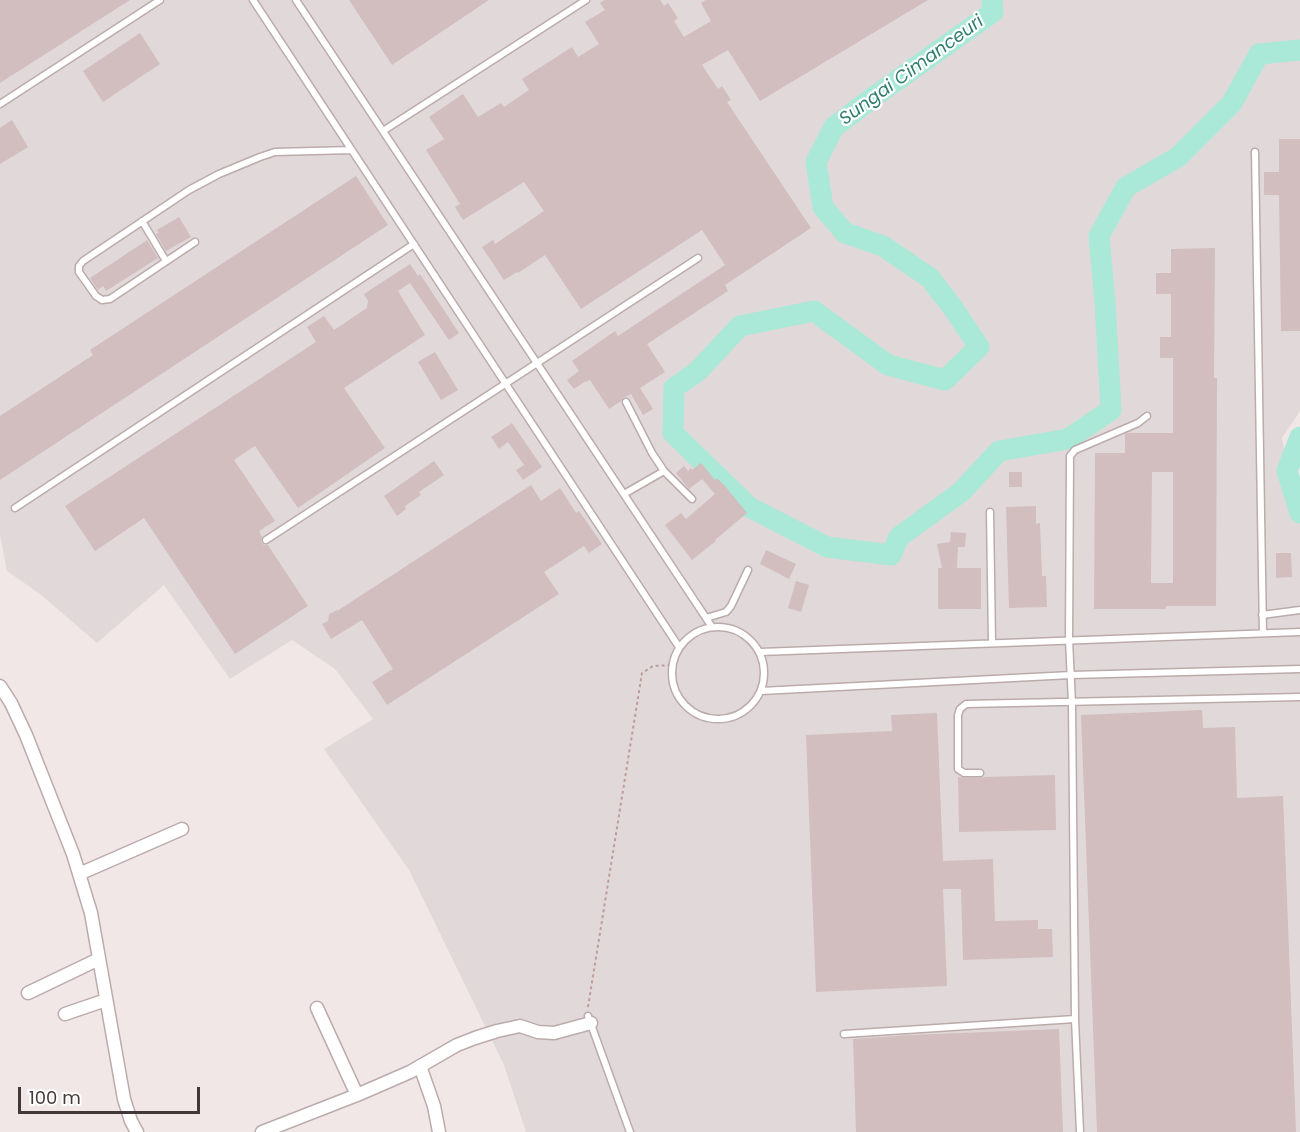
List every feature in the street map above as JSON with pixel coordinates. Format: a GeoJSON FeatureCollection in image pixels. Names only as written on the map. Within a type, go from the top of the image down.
{"type":"FeatureCollection","features":[{"type":"Feature","properties":{"kind":"street"},"geometry":{"type":"LineString","coordinates":[[0,686],[11,703],[31,746],[73,854],[91,913],[124,1099],[137,1132]]}},
{"type":"Feature","properties":{"kind":"street"},"geometry":{"type":"LineString","coordinates":[[79,874],[182,829]]}},
{"type":"Feature","properties":{"kind":"street"},"geometry":{"type":"LineString","coordinates":[[28,993],[99,959]]}},
{"type":"Feature","properties":{"kind":"street"},"geometry":{"type":"LineString","coordinates":[[65,1014],[106,1000]]}},
{"type":"Feature","properties":{"kind":"street"},"geometry":{"type":"LineString","coordinates":[[317,1008],[357,1095]]}},
{"type":"Feature","properties":{"kind":"street"},"geometry":{"type":"LineString","coordinates":[[262,1132],[410,1072],[457,1045],[475,1038],[520,1026],[538,1032],[554,1033],[590,1020]]}},
{"type":"Feature","properties":{"kind":"street"},"geometry":{"type":"LineString","coordinates":[[420,1066],[434,1106],[439,1132]]}},
{"type":"Feature","properties":{"kind":"lane"},"geometry":{"type":"LineString","coordinates":[[0,104],[160,0]]}},
{"type":"Feature","properties":{"kind":"lane"},"geometry":{"type":"LineString","coordinates":[[253,0],[679,646]]}},
{"type":"Feature","properties":{"kind":"lane"},"geometry":{"type":"LineString","coordinates":[[296,0],[712,627]]}},
{"type":"Feature","properties":{"kind":"lane"},"geometry":{"type":"LineString","coordinates":[[383,131],[586,0]]}},
{"type":"Feature","properties":{"kind":"lane"},"geometry":{"type":"LineString","coordinates":[[195,242],[110,299],[102,300],[96,296],[79,272],[79,266],[83,261],[189,190],[219,174],[275,152],[352,150]]}},
{"type":"Feature","properties":{"kind":"lane"},"geometry":{"type":"LineString","coordinates":[[1255,152],[1263,633]]}},
{"type":"Feature","properties":{"kind":"lane"},"geometry":{"type":"LineString","coordinates":[[142,221],[166,261]]}},
{"type":"Feature","properties":{"kind":"lane"},"geometry":{"type":"LineString","coordinates":[[15,508],[414,244]]}},
{"type":"Feature","properties":{"kind":"lane"},"geometry":{"type":"LineString","coordinates":[[266,540],[698,258]]}},
{"type":"Feature","properties":{"kind":"lane"},"geometry":{"type":"LineString","coordinates":[[626,402],[652,453],[664,471],[692,499]]}},
{"type":"Feature","properties":{"kind":"lane"},"geometry":{"type":"LineString","coordinates":[[1080,1132],[1075,1019],[1072,703],[1069,640],[1070,456],[1075,450],[1138,423],[1148,416]]}},
{"type":"Feature","properties":{"kind":"lane"},"geometry":{"type":"LineString","coordinates":[[624,494],[664,471]]}},
{"type":"Feature","properties":{"kind":"lane"},"geometry":{"type":"LineString","coordinates":[[990,512],[992,643]]}},
{"type":"Feature","properties":{"kind":"lane"},"geometry":{"type":"LineString","coordinates":[[706,618],[726,612],[748,570]]}},
{"type":"Feature","properties":{"kind":"lane"},"geometry":{"type":"LineString","coordinates":[[1262,615],[1300,610]]}},
{"type":"Feature","properties":{"kind":"lane"},"geometry":{"type":"LineString","coordinates":[[712,627],[731,628],[748,637],[760,652],[765,672],[761,691],[750,707],[733,717],[714,719],[695,714],[681,701],[672,684],[672,664],[679,646],[693,633],[712,627]]}},
{"type":"Feature","properties":{"kind":"lane"},"geometry":{"type":"LineString","coordinates":[[760,652],[1300,632]]}},
{"type":"Feature","properties":{"kind":"lane"},"geometry":{"type":"LineString","coordinates":[[761,691],[1071,675],[1300,669]]}},
{"type":"Feature","properties":{"kind":"lane"},"geometry":{"type":"LineString","coordinates":[[980,773],[964,773],[958,769],[958,715],[960,709],[966,704],[1300,697]]}},
{"type":"Feature","properties":{"kind":"lane"},"geometry":{"type":"LineString","coordinates":[[844,1034],[1075,1019]]}},
{"type":"Feature","properties":{"kind":"lane"},"geometry":{"type":"LineString","coordinates":[[590,1020],[630,1132]]}},
{"type":"Feature","properties":{"kind":"path"},"geometry":{"type":"LineString","coordinates":[[590,1020],[591,988],[642,673],[653,666],[672,664]]}},
{"type":"Feature","properties":{"kind":"shaded area"},"geometry":{"type":"Polygon","coordinates":[[[0,0],[1300,0],[1300,411],[1282,438],[1292,485],[1300,498],[1300,1132],[526,1132],[504,1065],[409,870],[324,749],[373,719],[335,669],[292,640],[230,679],[164,585],[97,643],[40,594],[7,571],[0,535],[0,0]]]}},
{"type":"Feature","properties":{"kind":"building"},"geometry":{"type":"Polygon","coordinates":[[[0,0],[130,0],[0,83],[0,0]]]}},
{"type":"Feature","properties":{"kind":"building"},"geometry":{"type":"Polygon","coordinates":[[[349,0],[489,0],[392,65],[349,0]]]}},
{"type":"Feature","properties":{"kind":"building"},"geometry":{"type":"Polygon","coordinates":[[[605,0],[660,0],[664,6],[668,3],[678,18],[674,21],[684,37],[711,21],[701,3],[706,0],[928,0],[760,101],[728,50],[702,65],[718,89],[722,86],[731,100],[727,102],[811,228],[725,285],[728,291],[647,344],[665,372],[640,388],[653,409],[643,415],[631,394],[609,409],[590,380],[574,389],[567,380],[579,371],[572,361],[615,331],[618,336],[725,265],[702,230],[581,309],[545,255],[504,280],[482,247],[493,240],[495,244],[544,211],[524,182],[463,220],[455,207],[460,204],[426,150],[444,139],[429,117],[463,94],[478,117],[501,103],[504,107],[529,90],[522,79],[572,47],[578,57],[599,44],[585,22],[605,10],[600,3],[605,0]]]}},
{"type":"Feature","properties":{"kind":"building"},"geometry":{"type":"Polygon","coordinates":[[[140,33],[160,64],[103,102],[83,71],[140,33]]]}},
{"type":"Feature","properties":{"kind":"building"},"geometry":{"type":"Polygon","coordinates":[[[12,120],[28,147],[0,164],[0,128],[12,120]]]}},
{"type":"Feature","properties":{"kind":"building"},"geometry":{"type":"Polygon","coordinates":[[[1279,139],[1300,139],[1300,331],[1281,331],[1279,195],[1264,195],[1264,172],[1279,172],[1279,139]]]}},
{"type":"Feature","properties":{"kind":"building"},"geometry":{"type":"Polygon","coordinates":[[[356,176],[388,225],[0,480],[0,416],[93,355],[90,350],[356,176]]]}},
{"type":"Feature","properties":{"kind":"building"},"geometry":{"type":"Polygon","coordinates":[[[179,217],[191,237],[166,251],[156,234],[159,233],[157,230],[179,217]]]}},
{"type":"Feature","properties":{"kind":"building"},"geometry":{"type":"Polygon","coordinates":[[[147,240],[158,258],[106,291],[103,286],[98,290],[90,278],[147,240]]]}},
{"type":"Feature","properties":{"kind":"building"},"geometry":{"type":"Polygon","coordinates":[[[1215,248],[1216,606],[1094,609],[1095,453],[1125,453],[1125,434],[1127,433],[1173,433],[1173,358],[1160,358],[1160,337],[1171,337],[1171,294],[1156,294],[1156,273],[1171,273],[1171,249],[1215,248]],[[1152,472],[1151,583],[1173,583],[1173,472],[1152,472]]]}},
{"type":"Feature","properties":{"kind":"building"},"geometry":{"type":"Polygon","coordinates":[[[410,264],[418,276],[420,274],[459,333],[449,340],[410,283],[398,291],[425,335],[344,388],[385,448],[298,508],[255,446],[234,460],[275,521],[259,531],[262,537],[261,542],[268,545],[308,606],[235,654],[144,518],[95,551],[65,506],[316,342],[307,327],[324,316],[334,330],[367,308],[368,301],[364,294],[410,264]]]}},
{"type":"Feature","properties":{"kind":"building"},"geometry":{"type":"Polygon","coordinates":[[[435,352],[458,390],[441,400],[418,362],[435,352]]]}},
{"type":"Feature","properties":{"kind":"building"},"geometry":{"type":"Polygon","coordinates":[[[512,423],[542,467],[523,480],[516,470],[524,465],[508,442],[499,449],[491,437],[512,423]]]}},
{"type":"Feature","properties":{"kind":"building"},"geometry":{"type":"Polygon","coordinates":[[[434,461],[444,475],[419,492],[421,495],[405,506],[406,509],[397,516],[384,496],[434,461]]]}},
{"type":"Feature","properties":{"kind":"building"},"geometry":{"type":"Polygon","coordinates":[[[701,463],[715,480],[717,478],[725,486],[747,513],[692,560],[665,525],[681,513],[686,519],[715,494],[702,479],[689,489],[676,473],[684,466],[688,471],[701,463]]]}},
{"type":"Feature","properties":{"kind":"building"},"geometry":{"type":"Polygon","coordinates":[[[1009,472],[1022,472],[1022,487],[1009,487],[1009,472]]]}},
{"type":"Feature","properties":{"kind":"building"},"geometry":{"type":"Polygon","coordinates":[[[531,485],[541,501],[560,488],[576,513],[579,511],[602,544],[589,553],[584,546],[544,572],[559,594],[387,705],[372,682],[393,669],[362,620],[331,639],[322,624],[328,621],[329,614],[531,485]]]}},
{"type":"Feature","properties":{"kind":"building"},"geometry":{"type":"Polygon","coordinates":[[[1036,506],[1036,524],[1040,523],[1042,576],[1046,576],[1047,607],[1009,608],[1006,507],[1036,506]]]}},
{"type":"Feature","properties":{"kind":"building"},"geometry":{"type":"Polygon","coordinates":[[[951,532],[966,533],[965,547],[958,547],[957,568],[981,568],[981,609],[938,609],[938,568],[942,568],[937,544],[950,542],[951,532]]]}},
{"type":"Feature","properties":{"kind":"building"},"geometry":{"type":"Polygon","coordinates":[[[766,550],[796,564],[789,579],[760,564],[766,550]]]}},
{"type":"Feature","properties":{"kind":"building"},"geometry":{"type":"Polygon","coordinates":[[[1276,553],[1291,553],[1292,577],[1276,578],[1276,553]]]}},
{"type":"Feature","properties":{"kind":"building"},"geometry":{"type":"Polygon","coordinates":[[[796,581],[809,585],[801,612],[788,608],[796,581]]]}},
{"type":"Feature","properties":{"kind":"building"},"geometry":{"type":"Polygon","coordinates":[[[1202,710],[1203,728],[1235,727],[1237,798],[1283,796],[1296,1132],[1097,1132],[1081,715],[1202,710]]]}},
{"type":"Feature","properties":{"kind":"building"},"geometry":{"type":"Polygon","coordinates":[[[937,713],[943,861],[993,859],[995,921],[1038,920],[1038,929],[1052,929],[1053,957],[963,960],[961,889],[943,889],[947,986],[816,992],[806,735],[892,731],[891,715],[937,713]]]}},
{"type":"Feature","properties":{"kind":"building"},"geometry":{"type":"Polygon","coordinates":[[[1055,775],[1056,830],[959,832],[958,777],[1055,775]]]}},
{"type":"Feature","properties":{"kind":"building"},"geometry":{"type":"Polygon","coordinates":[[[1059,1029],[1063,1132],[856,1132],[853,1039],[1059,1029]]]}},
{"type":"Feature","properties":{"kind":"waterway","name":"Sungai Cimanceuri"},"geometry":{"type":"LineString","coordinates":[[992,0],[993,12],[834,127],[816,162],[823,207],[845,233],[883,246],[930,278],[979,347],[945,380],[888,365],[814,311],[740,326],[698,371],[674,388],[673,433],[749,507],[827,547],[891,555],[899,537],[961,492],[999,451],[1068,439],[1111,410],[1099,236],[1126,187],[1178,157],[1232,103],[1259,54],[1300,50]]}},
{"type":"Feature","properties":{"kind":"waterway","name":"Sungai Cimanceuri"},"geometry":{"type":"LineString","coordinates":[[1300,437],[1287,471],[1300,513]]}}]}
